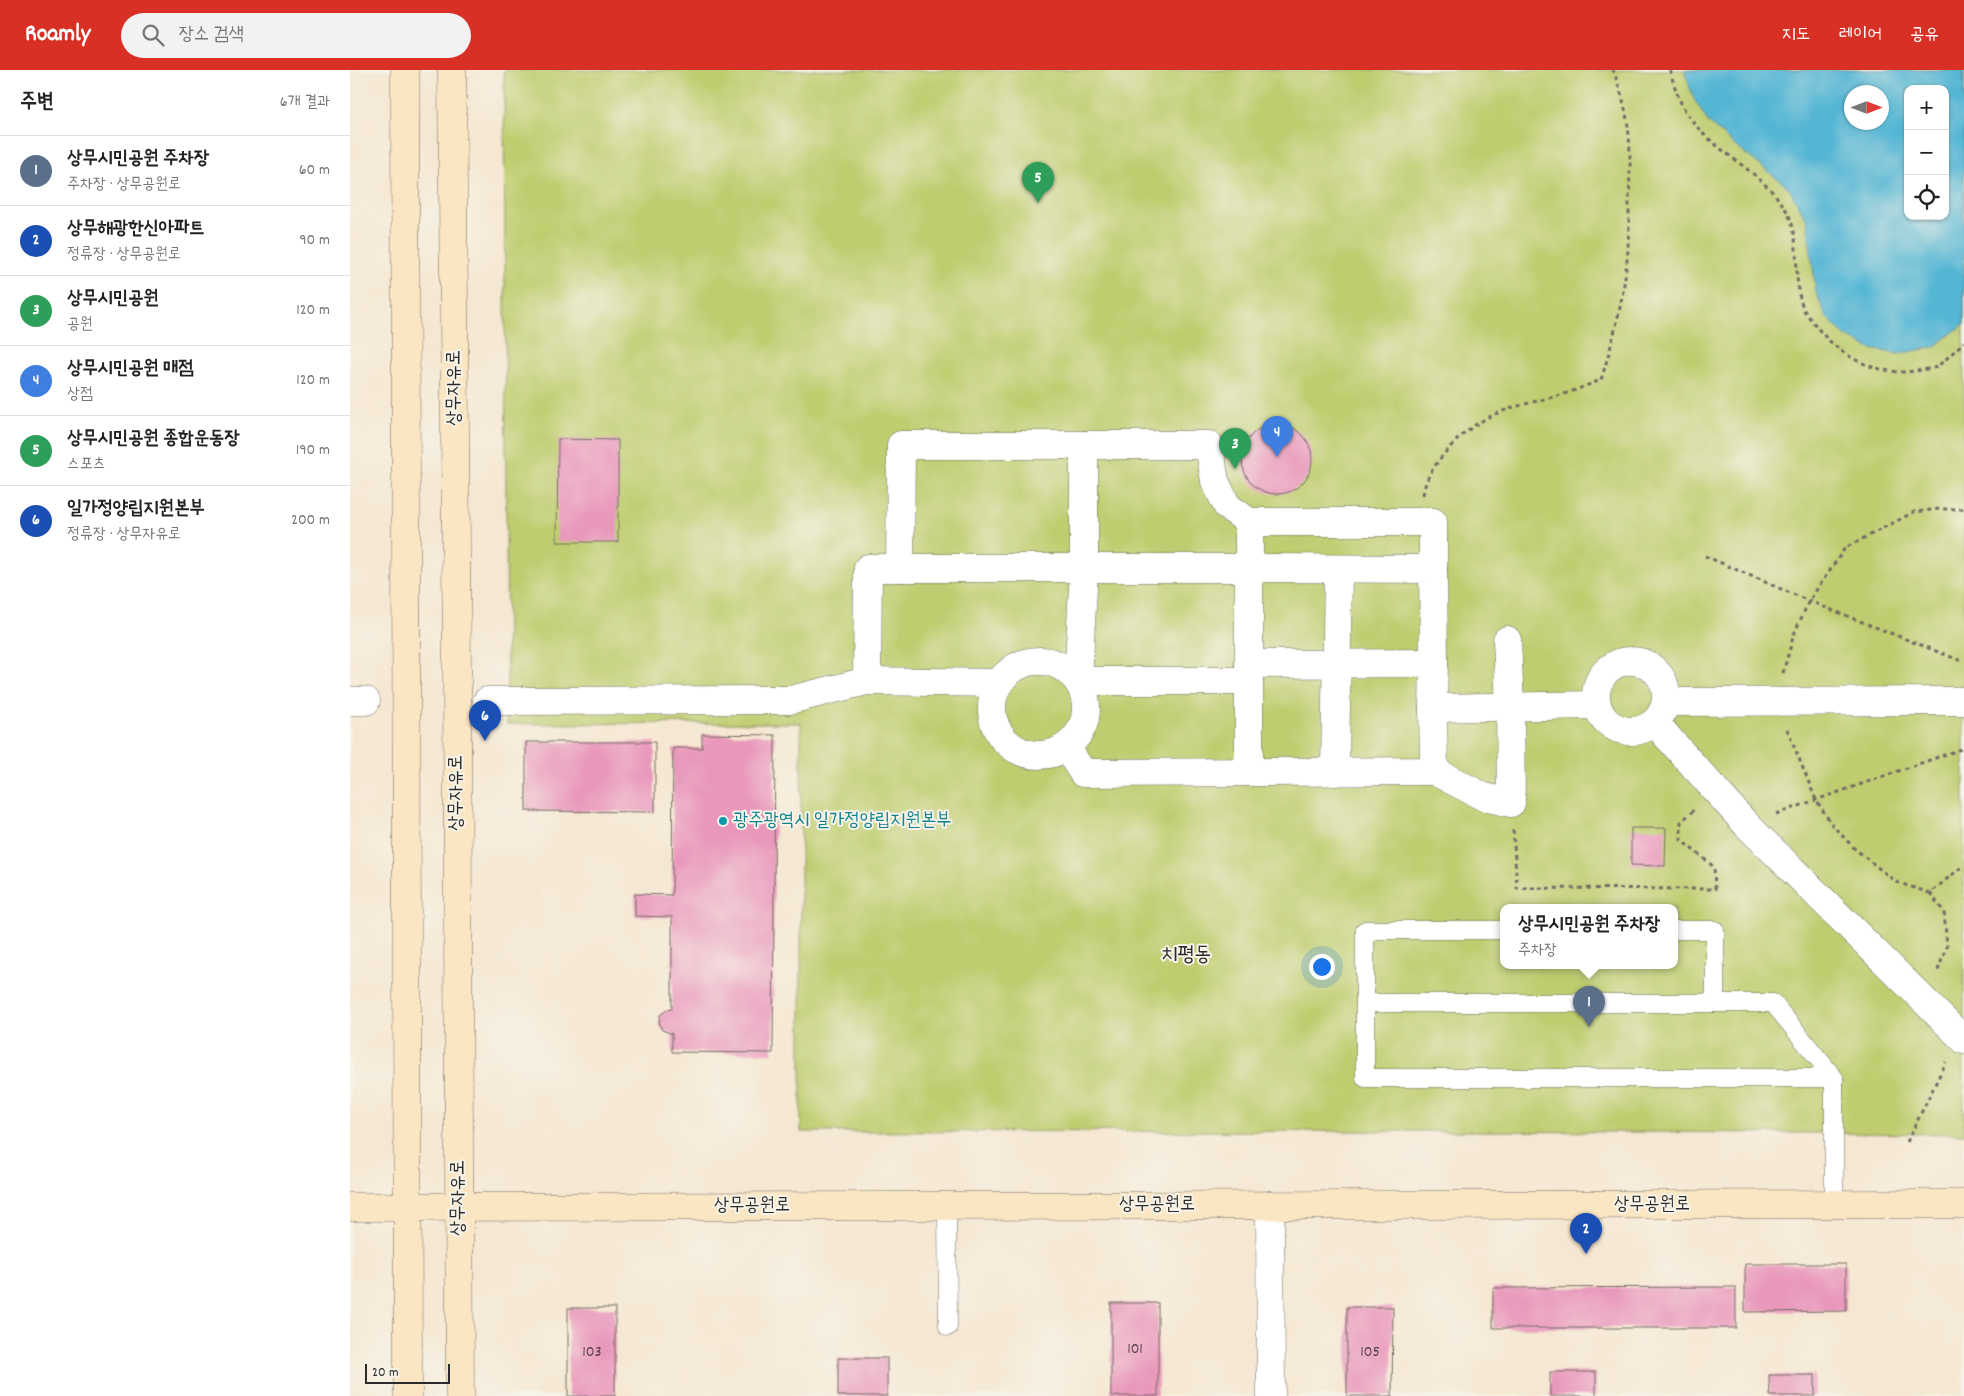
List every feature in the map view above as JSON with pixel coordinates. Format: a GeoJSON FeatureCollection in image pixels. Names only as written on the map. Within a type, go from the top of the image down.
{"type":"FeatureCollection","features":[{"type":"Feature","properties":{"kind":"street"},"geometry":{"type":"LineString","coordinates":[[405,70],[408,1396]]}},
{"type":"Feature","properties":{"kind":"street","name":"상무자유로"},"geometry":{"type":"LineString","coordinates":[[452,70],[460,1396]]}},
{"type":"Feature","properties":{"kind":"street"},"geometry":{"type":"LineString","coordinates":[[900,568],[901,445],[1210,445],[1215,480],[1228,506],[1249,522],[1433,522],[1434,771]]}},
{"type":"Feature","properties":{"kind":"street"},"geometry":{"type":"LineString","coordinates":[[1078,681],[1084,568],[1084,445]]}},
{"type":"Feature","properties":{"kind":"street"},"geometry":{"type":"LineString","coordinates":[[1249,522],[1249,772]]}},
{"type":"Feature","properties":{"kind":"street"},"geometry":{"type":"LineString","coordinates":[[867,681],[868,568],[1433,569]]}},
{"type":"Feature","properties":{"kind":"street"},"geometry":{"type":"LineString","coordinates":[[1335,772],[1338,569]]}},
{"type":"Feature","properties":{"kind":"street"},"geometry":{"type":"LineString","coordinates":[[1066,747],[1083,773],[1434,771],[1484,797],[1511,803],[1507,640]]}},
{"type":"Feature","properties":{"kind":"street"},"geometry":{"type":"LineString","coordinates":[[1041,660],[1055,663],[1068,670],[1078,681],[1085,694],[1087,709],[1084,724],[1077,737],[1066,747],[1052,754],[1035,755],[1020,751],[1007,742],[997,729],[992,714],[993,697],[1000,682],[1010,670],[1024,663],[1041,660]]}},
{"type":"Feature","properties":{"kind":"street"},"geometry":{"type":"LineString","coordinates":[[1625,661],[1647,664],[1663,680],[1667,691],[1661,712],[1646,729],[1634,732],[1621,731],[1610,725],[1602,716],[1597,705],[1596,693],[1599,681],[1615,665],[1625,661]]}},
{"type":"Feature","properties":{"kind":"street"},"geometry":{"type":"LineString","coordinates":[[1078,681],[1249,672],[1337,664],[1434,663]]}},
{"type":"Feature","properties":{"kind":"street"},"geometry":{"type":"LineString","coordinates":[[487,701],[790,700],[867,681],[1000,682]]}},
{"type":"Feature","properties":{"kind":"street"},"geometry":{"type":"LineString","coordinates":[[1661,712],[1785,703],[1964,701]]}},
{"type":"Feature","properties":{"kind":"street"},"geometry":{"type":"LineString","coordinates":[[1433,708],[1597,705]]}},
{"type":"Feature","properties":{"kind":"street"},"geometry":{"type":"LineString","coordinates":[[1661,712],[1716,790],[1746,824],[1962,1038]]}},
{"type":"Feature","properties":{"kind":"street","name":"상무공원로"},"geometry":{"type":"LineString","coordinates":[[350,1207],[1964,1204]]}},
{"type":"Feature","properties":{"kind":"street"},"geometry":{"type":"LineString","coordinates":[[1270,1205],[1271,1396]]}},
{"type":"Feature","properties":{"kind":"lane"},"geometry":{"type":"LineString","coordinates":[[1500,930],[1365,930],[1365,1078],[1834,1078]]}},
{"type":"Feature","properties":{"kind":"lane"},"geometry":{"type":"LineString","coordinates":[[1678,930],[1715,930],[1715,1003]]}},
{"type":"Feature","properties":{"kind":"lane"},"geometry":{"type":"LineString","coordinates":[[1365,1003],[1773,1003],[1834,1078],[1834,1205]]}},
{"type":"Feature","properties":{"kind":"lane"},"geometry":{"type":"LineString","coordinates":[[948,1206],[948,1327]]}},
{"type":"Feature","properties":{"kind":"path"},"geometry":{"type":"LineString","coordinates":[[1421,522],[1424,485],[1435,465],[1465,431],[1488,416],[1507,408],[1554,397],[1601,380],[1619,309],[1626,270],[1628,237],[1629,126],[1625,104],[1613,70]]}},
{"type":"Feature","properties":{"kind":"path"},"geometry":{"type":"LineString","coordinates":[[1670,70],[1676,94],[1693,122],[1768,188],[1786,210],[1796,235],[1798,284],[1804,310],[1820,333],[1836,348],[1858,361],[1883,371],[1911,372],[1936,367],[1964,342]]}},
{"type":"Feature","properties":{"kind":"path"},"geometry":{"type":"LineString","coordinates":[[1921,997],[1939,969],[1947,946],[1944,912],[1930,893],[1896,882],[1855,849],[1833,826],[1816,800],[1785,703],[1794,634],[1809,601],[1845,548],[1914,512],[1940,508],[1964,509]]}},
{"type":"Feature","properties":{"kind":"path"},"geometry":{"type":"LineString","coordinates":[[1705,556],[1809,601],[1964,662]]}},
{"type":"Feature","properties":{"kind":"path"},"geometry":{"type":"LineString","coordinates":[[1746,824],[1964,748]]}},
{"type":"Feature","properties":{"kind":"path"},"geometry":{"type":"LineString","coordinates":[[1511,803],[1517,888],[1715,889],[1714,867],[1680,840],[1680,822],[1716,790]]}},
{"type":"Feature","properties":{"kind":"path"},"geometry":{"type":"LineString","coordinates":[[1930,893],[1964,865]]}},
{"type":"Feature","properties":{"kind":"path"},"geometry":{"type":"LineString","coordinates":[[1907,1142],[1962,1038]]}},
{"type":"Feature","properties":{"kind":"green space"},"geometry":{"type":"Polygon","coordinates":[[[504,70],[1964,70],[1964,1134],[1448,1131],[801,1132],[801,723],[507,724],[504,70]]]}},
{"type":"Feature","properties":{"kind":"water"},"geometry":{"type":"Polygon","coordinates":[[[1684,70],[1964,70],[1964,324],[1934,347],[1898,354],[1871,349],[1845,336],[1826,317],[1816,292],[1807,220],[1788,187],[1708,122],[1693,97],[1684,70]]]}},
{"type":"Feature","properties":{"kind":"building"},"geometry":{"type":"Polygon","coordinates":[[[1277,424],[1290,427],[1302,434],[1309,446],[1312,459],[1309,472],[1302,484],[1290,491],[1277,494],[1264,491],[1252,484],[1245,472],[1242,459],[1245,446],[1252,434],[1264,427],[1277,424]]]}},
{"type":"Feature","properties":{"kind":"building"},"geometry":{"type":"Polygon","coordinates":[[[558,439],[618,440],[618,542],[557,542],[558,439]]]}},
{"type":"Feature","properties":{"kind":"building","name":"광주광역시 일가정양립지원본부"},"geometry":{"type":"Polygon","coordinates":[[[702,734],[775,735],[773,1053],[672,1052],[672,1034],[662,1030],[659,1023],[660,1015],[672,1009],[672,917],[635,916],[635,894],[672,895],[673,748],[702,748],[702,734]]]}},
{"type":"Feature","properties":{"kind":"building"},"geometry":{"type":"Polygon","coordinates":[[[526,742],[655,742],[655,812],[526,811],[526,742]]]}},
{"type":"Feature","properties":{"kind":"building"},"geometry":{"type":"Polygon","coordinates":[[[1631,828],[1666,828],[1665,866],[1631,865],[1631,828]]]}},
{"type":"Feature","properties":{"kind":"building"},"geometry":{"type":"Polygon","coordinates":[[[1745,1264],[1846,1264],[1846,1311],[1745,1312],[1745,1264]]]}},
{"type":"Feature","properties":{"kind":"building"},"geometry":{"type":"Polygon","coordinates":[[[1736,1287],[1736,1328],[1493,1328],[1493,1288],[1736,1287]]]}},
{"type":"Feature","properties":{"kind":"building"},"geometry":{"type":"Polygon","coordinates":[[[1111,1303],[1158,1303],[1158,1396],[1111,1396],[1111,1303]]]}},
{"type":"Feature","properties":{"kind":"building"},"geometry":{"type":"Polygon","coordinates":[[[1347,1307],[1393,1307],[1392,1396],[1347,1396],[1347,1307]]]}},
{"type":"Feature","properties":{"kind":"building"},"geometry":{"type":"Polygon","coordinates":[[[568,1308],[615,1308],[615,1396],[568,1396],[568,1308]]]}},
{"type":"Feature","properties":{"kind":"building"},"geometry":{"type":"Polygon","coordinates":[[[838,1358],[887,1358],[887,1396],[838,1396],[838,1358]]]}},
{"type":"Feature","properties":{"kind":"building"},"geometry":{"type":"Polygon","coordinates":[[[1550,1372],[1596,1372],[1596,1396],[1550,1396],[1550,1372]]]}},
{"type":"Feature","properties":{"kind":"building"},"geometry":{"type":"Polygon","coordinates":[[[1769,1375],[1815,1375],[1815,1396],[1770,1396],[1769,1375]]]}},
{"type":"Feature","properties":{"kind":"place","name":"상무시민공원 종합운동장"},"geometry":{"type":"Point","coordinates":[1038,203]}},
{"type":"Feature","properties":{"kind":"place","name":"상무시민공원 매점"},"geometry":{"type":"Point","coordinates":[1277,457]}},
{"type":"Feature","properties":{"kind":"place","name":"상무시민공원"},"geometry":{"type":"Point","coordinates":[1235,469]}},
{"type":"Feature","properties":{"kind":"place","name":"일가정양립지원본부"},"geometry":{"type":"Point","coordinates":[485,741]}},
{"type":"Feature","properties":{"kind":"place","name":"광주광역시 일가정양립지원본부"},"geometry":{"type":"Point","coordinates":[723,821]}},
{"type":"Feature","properties":{"kind":"place","name":"상무시민공원 주차장"},"geometry":{"type":"Point","coordinates":[1589,1027]}},
{"type":"Feature","properties":{"kind":"place","name":"상무해광한신아파트"},"geometry":{"type":"Point","coordinates":[1586,1254]}},
{"type":"Feature","properties":{"kind":"district","name":"치평동"},"geometry":{"type":"Point","coordinates":[1186,956]}}]}
